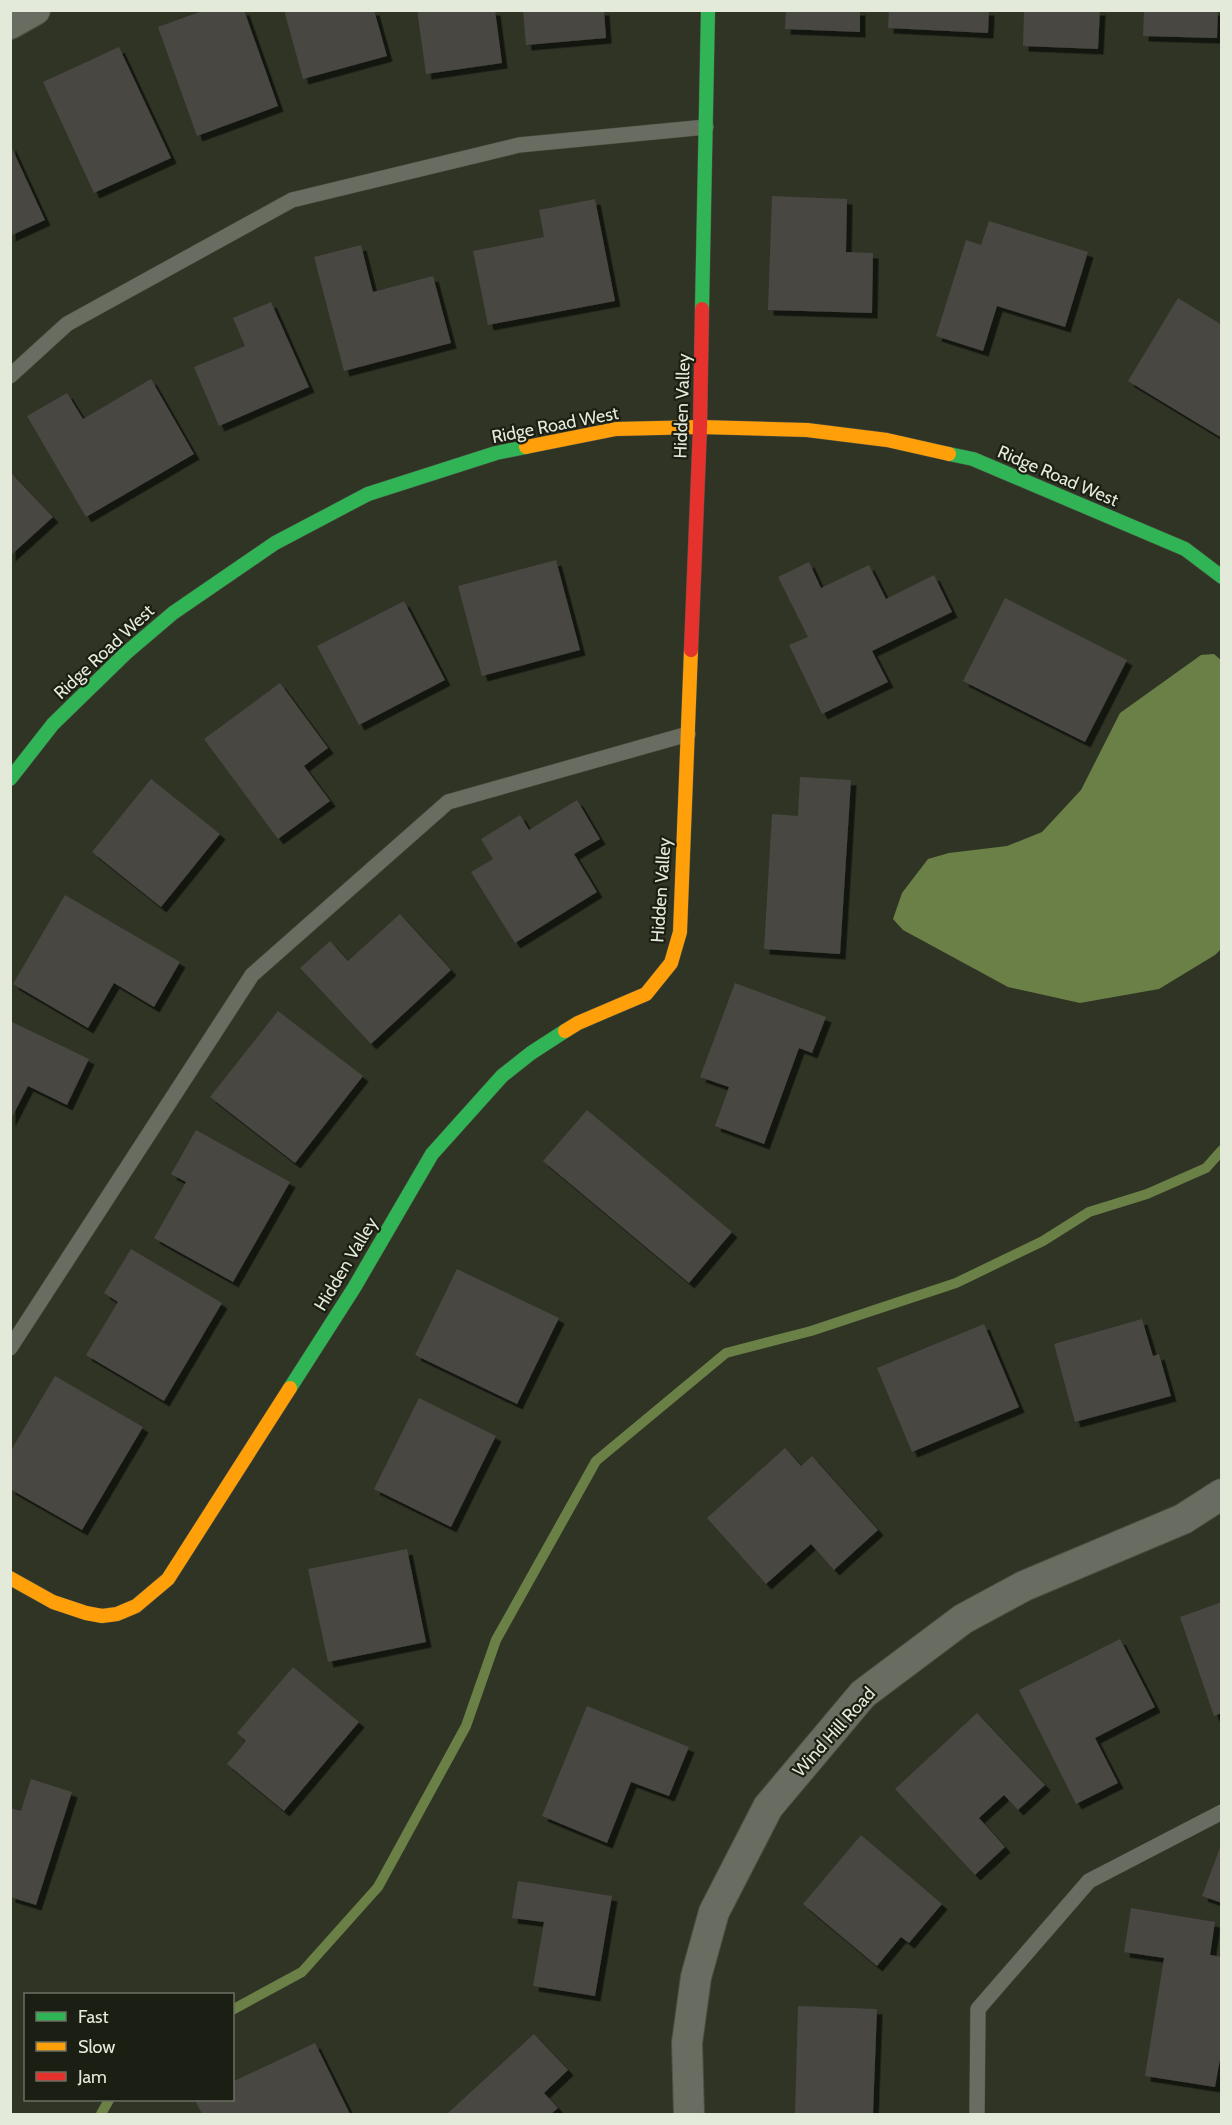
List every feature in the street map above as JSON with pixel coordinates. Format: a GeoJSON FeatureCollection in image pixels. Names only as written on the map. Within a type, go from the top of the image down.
{"type":"FeatureCollection","features":[{"type":"Feature","properties":{"kind":"street"},"geometry":{"type":"LineString","coordinates":[[10,24],[35,10]]}},
{"type":"Feature","properties":{"kind":"street","name":"Hidden Valley"},"geometry":{"type":"LineString","coordinates":[[10,1578],[42,1598],[79,1612],[109,1616],[130,1610],[168,1579],[354,1288],[432,1155],[502,1076],[531,1053],[578,1023],[646,994],[671,963],[680,932],[700,427],[708,10]]}},
{"type":"Feature","properties":{"kind":"street","name":"Ridge Road West"},"geometry":{"type":"LineString","coordinates":[[10,779],[53,724],[126,653],[173,613],[274,543],[368,494],[496,453],[616,429],[700,427],[807,430],[887,441],[973,459],[1185,549],[1221,577]]}},
{"type":"Feature","properties":{"kind":"street","name":"Wind Hill Road"},"geometry":{"type":"LineString","coordinates":[[689,2115],[687,2043],[696,1977],[714,1912],[768,1807],[863,1694],[963,1619],[1024,1586],[1183,1519],[1221,1494]]}},
{"type":"Feature","properties":{"kind":"lane"},"geometry":{"type":"LineString","coordinates":[[10,376],[67,324],[292,200],[519,145],[706,127]]}},
{"type":"Feature","properties":{"kind":"lane"},"geometry":{"type":"LineString","coordinates":[[10,1348],[252,975],[448,802],[688,734]]}},
{"type":"Feature","properties":{"kind":"lane"},"geometry":{"type":"LineString","coordinates":[[977,2115],[978,2009],[1089,1881],[1221,1812]]}},
{"type":"Feature","properties":{"kind":"shaded area"},"geometry":{"type":"Polygon","coordinates":[[[1214,654],[1222,661],[1222,948],[1215,955],[1159,989],[1080,1003],[1008,987],[903,930],[893,919],[902,893],[928,859],[949,853],[1007,846],[1042,832],[1081,790],[1120,713],[1201,655],[1214,654]]]}},
{"type":"Feature","properties":{"kind":"building"},"geometry":{"type":"Polygon","coordinates":[[[205,10],[244,10],[278,106],[197,136],[158,27],[205,10]]]}},
{"type":"Feature","properties":{"kind":"building"},"geometry":{"type":"Polygon","coordinates":[[[284,10],[374,10],[387,56],[303,79],[284,10]]]}},
{"type":"Feature","properties":{"kind":"building"},"geometry":{"type":"Polygon","coordinates":[[[417,10],[495,10],[502,63],[426,74],[417,10]]]}},
{"type":"Feature","properties":{"kind":"building"},"geometry":{"type":"Polygon","coordinates":[[[523,10],[604,10],[606,38],[526,45],[523,10]]]}},
{"type":"Feature","properties":{"kind":"building"},"geometry":{"type":"Polygon","coordinates":[[[786,10],[860,10],[860,32],[785,29],[786,10]]]}},
{"type":"Feature","properties":{"kind":"building"},"geometry":{"type":"Polygon","coordinates":[[[889,10],[989,10],[988,33],[888,28],[889,10]]]}},
{"type":"Feature","properties":{"kind":"building"},"geometry":{"type":"Polygon","coordinates":[[[1024,10],[1100,10],[1098,49],[1023,46],[1024,10]]]}},
{"type":"Feature","properties":{"kind":"building"},"geometry":{"type":"Polygon","coordinates":[[[1144,10],[1218,10],[1217,38],[1143,36],[1144,10]]]}},
{"type":"Feature","properties":{"kind":"building"},"geometry":{"type":"Polygon","coordinates":[[[119,47],[171,158],[94,193],[43,82],[119,47]]]}},
{"type":"Feature","properties":{"kind":"building"},"geometry":{"type":"Polygon","coordinates":[[[10,144],[45,220],[10,236],[10,144]]]}},
{"type":"Feature","properties":{"kind":"building"},"geometry":{"type":"Polygon","coordinates":[[[772,196],[847,199],[846,252],[873,253],[872,313],[768,310],[772,196]]]}},
{"type":"Feature","properties":{"kind":"building"},"geometry":{"type":"Polygon","coordinates":[[[595,199],[615,301],[488,325],[473,251],[544,237],[539,210],[595,199]]]}},
{"type":"Feature","properties":{"kind":"building"},"geometry":{"type":"Polygon","coordinates":[[[989,221],[1088,252],[1065,327],[997,306],[983,351],[936,336],[966,240],[981,245],[989,221]]]}},
{"type":"Feature","properties":{"kind":"building"},"geometry":{"type":"Polygon","coordinates":[[[361,245],[373,292],[433,276],[451,343],[344,371],[314,257],[361,245]]]}},
{"type":"Feature","properties":{"kind":"building"},"geometry":{"type":"Polygon","coordinates":[[[1178,298],[1222,325],[1222,438],[1128,381],[1178,298]]]}},
{"type":"Feature","properties":{"kind":"building"},"geometry":{"type":"Polygon","coordinates":[[[271,302],[309,387],[219,426],[194,367],[245,346],[233,318],[271,302]]]}},
{"type":"Feature","properties":{"kind":"building"},"geometry":{"type":"Polygon","coordinates":[[[151,379],[194,454],[86,517],[27,416],[67,393],[83,419],[151,379]]]}},
{"type":"Feature","properties":{"kind":"building"},"geometry":{"type":"Polygon","coordinates":[[[10,472],[53,517],[10,556],[10,472]]]}},
{"type":"Feature","properties":{"kind":"building"},"geometry":{"type":"Polygon","coordinates":[[[556,560],[580,650],[482,676],[458,586],[556,560]]]}},
{"type":"Feature","properties":{"kind":"building"},"geometry":{"type":"Polygon","coordinates":[[[809,562],[821,588],[869,565],[886,599],[934,575],[952,612],[872,651],[888,682],[822,714],[789,645],[808,637],[778,577],[809,562]]]}},
{"type":"Feature","properties":{"kind":"building"},"geometry":{"type":"Polygon","coordinates":[[[1005,598],[1127,660],[1085,742],[963,681],[1005,598]]]}},
{"type":"Feature","properties":{"kind":"building"},"geometry":{"type":"Polygon","coordinates":[[[404,601],[445,680],[359,725],[317,646],[404,601]]]}},
{"type":"Feature","properties":{"kind":"building"},"geometry":{"type":"Polygon","coordinates":[[[280,683],[328,748],[304,766],[330,801],[278,839],[204,739],[280,683]]]}},
{"type":"Feature","properties":{"kind":"building"},"geometry":{"type":"Polygon","coordinates":[[[800,777],[851,780],[840,954],[764,949],[772,814],[798,816],[800,777]]]}},
{"type":"Feature","properties":{"kind":"building"},"geometry":{"type":"Polygon","coordinates":[[[151,779],[220,834],[161,907],[92,852],[151,779]]]}},
{"type":"Feature","properties":{"kind":"building"},"geometry":{"type":"Polygon","coordinates":[[[577,800],[600,839],[574,854],[597,892],[515,943],[471,872],[493,859],[481,839],[520,815],[529,830],[577,800]]]}},
{"type":"Feature","properties":{"kind":"building"},"geometry":{"type":"Polygon","coordinates":[[[65,895],[180,962],[154,1007],[114,983],[88,1028],[13,984],[65,895]]]}},
{"type":"Feature","properties":{"kind":"building"},"geometry":{"type":"Polygon","coordinates":[[[400,914],[451,970],[371,1044],[300,968],[330,941],[348,961],[400,914]]]}},
{"type":"Feature","properties":{"kind":"building"},"geometry":{"type":"Polygon","coordinates":[[[735,983],[826,1017],[812,1053],[799,1048],[764,1144],[715,1126],[729,1087],[700,1077],[735,983]]]}},
{"type":"Feature","properties":{"kind":"building"},"geometry":{"type":"Polygon","coordinates":[[[278,1011],[363,1076],[295,1163],[210,1097],[278,1011]]]}},
{"type":"Feature","properties":{"kind":"building"},"geometry":{"type":"Polygon","coordinates":[[[10,1021],[89,1059],[67,1105],[28,1086],[10,1121],[10,1021]]]}},
{"type":"Feature","properties":{"kind":"building"},"geometry":{"type":"Polygon","coordinates":[[[587,1110],[732,1232],[689,1283],[543,1161],[587,1110]]]}},
{"type":"Feature","properties":{"kind":"building"},"geometry":{"type":"Polygon","coordinates":[[[196,1130],[290,1182],[233,1282],[154,1238],[186,1182],[171,1174],[196,1130]]]}},
{"type":"Feature","properties":{"kind":"building"},"geometry":{"type":"Polygon","coordinates":[[[131,1249],[222,1303],[164,1401],[86,1355],[118,1302],[104,1293],[131,1249]]]}},
{"type":"Feature","properties":{"kind":"building"},"geometry":{"type":"Polygon","coordinates":[[[457,1269],[559,1318],[517,1404],[415,1355],[457,1269]]]}},
{"type":"Feature","properties":{"kind":"building"},"geometry":{"type":"Polygon","coordinates":[[[1142,1319],[1153,1356],[1159,1354],[1171,1396],[1075,1422],[1054,1344],[1142,1319]]]}},
{"type":"Feature","properties":{"kind":"building"},"geometry":{"type":"Polygon","coordinates":[[[984,1324],[1019,1407],[912,1452],[877,1368],[984,1324]]]}},
{"type":"Feature","properties":{"kind":"building"},"geometry":{"type":"Polygon","coordinates":[[[55,1376],[143,1427],[82,1530],[10,1489],[10,1452],[55,1376]]]}},
{"type":"Feature","properties":{"kind":"building"},"geometry":{"type":"Polygon","coordinates":[[[419,1398],[496,1436],[451,1527],[374,1489],[419,1398]]]}},
{"type":"Feature","properties":{"kind":"building"},"geometry":{"type":"Polygon","coordinates":[[[785,1448],[801,1466],[812,1456],[878,1530],[834,1570],[811,1544],[766,1584],[707,1518],[785,1448]]]}},
{"type":"Feature","properties":{"kind":"building"},"geometry":{"type":"Polygon","coordinates":[[[407,1549],[426,1642],[328,1662],[308,1569],[407,1549]]]}},
{"type":"Feature","properties":{"kind":"building"},"geometry":{"type":"Polygon","coordinates":[[[1222,1602],[1222,1713],[1214,1716],[1180,1617],[1222,1602]]]}},
{"type":"Feature","properties":{"kind":"building"},"geometry":{"type":"Polygon","coordinates":[[[1120,1639],[1155,1707],[1095,1738],[1118,1783],[1076,1804],[1019,1690],[1120,1639]]]}},
{"type":"Feature","properties":{"kind":"building"},"geometry":{"type":"Polygon","coordinates":[[[293,1667],[359,1722],[284,1811],[227,1764],[246,1741],[237,1733],[293,1667]]]}},
{"type":"Feature","properties":{"kind":"building"},"geometry":{"type":"Polygon","coordinates":[[[587,1706],[689,1747],[669,1796],[631,1782],[607,1843],[542,1816],[587,1706]]]}},
{"type":"Feature","properties":{"kind":"building"},"geometry":{"type":"Polygon","coordinates":[[[977,1713],[1045,1785],[1018,1810],[1004,1795],[979,1818],[1005,1847],[975,1875],[895,1789],[977,1713]]]}},
{"type":"Feature","properties":{"kind":"building"},"geometry":{"type":"Polygon","coordinates":[[[31,1779],[72,1792],[36,1905],[10,1897],[10,1808],[21,1811],[31,1779]]]}},
{"type":"Feature","properties":{"kind":"building"},"geometry":{"type":"Polygon","coordinates":[[[861,1835],[942,1904],[909,1943],[901,1937],[877,1966],[803,1904],[861,1835]]]}},
{"type":"Feature","properties":{"kind":"building"},"geometry":{"type":"Polygon","coordinates":[[[1222,1845],[1222,1903],[1202,1896],[1222,1845]]]}},
{"type":"Feature","properties":{"kind":"building"},"geometry":{"type":"Polygon","coordinates":[[[518,1881],[612,1896],[595,1996],[533,1986],[544,1922],[512,1918],[518,1881]]]}},
{"type":"Feature","properties":{"kind":"building"},"geometry":{"type":"Polygon","coordinates":[[[1131,1908],[1215,1922],[1210,1955],[1222,1957],[1222,2048],[1215,2087],[1145,2076],[1164,1958],[1124,1952],[1131,1908]]]}},
{"type":"Feature","properties":{"kind":"building"},"geometry":{"type":"Polygon","coordinates":[[[798,2006],[877,2009],[873,2114],[795,2114],[798,2006]]]}},
{"type":"Feature","properties":{"kind":"building"},"geometry":{"type":"Polygon","coordinates":[[[534,2034],[568,2070],[544,2093],[558,2108],[551,2114],[447,2114],[534,2034]]]}},
{"type":"Feature","properties":{"kind":"building"},"geometry":{"type":"Polygon","coordinates":[[[315,2043],[350,2114],[202,2114],[196,2101],[234,2101],[234,2081],[315,2043]]]}},
{"type":"Feature","properties":{"kind":"waterway"},"geometry":{"type":"LineString","coordinates":[[234,2009],[302,1972],[378,1887],[466,1726],[496,1640],[596,1461],[726,1353],[811,1331],[956,1283],[1043,1241],[1089,1212],[1147,1194],[1206,1168],[1222,1150]]}},
{"type":"Feature","properties":{"kind":"waterway"},"geometry":{"type":"LineString","coordinates":[[101,2114],[108,2101]]}},
{"type":"Feature","properties":{"kind":"traffic: fast"},"geometry":{"type":"LineString","coordinates":[[702,309],[708,10]]}},
{"type":"Feature","properties":{"kind":"traffic: fast"},"geometry":{"type":"LineString","coordinates":[[10,779],[53,724],[126,653],[173,613],[275,543],[368,494],[496,453],[526,447]]}},
{"type":"Feature","properties":{"kind":"traffic: fast"},"geometry":{"type":"LineString","coordinates":[[949,454],[973,459],[1185,549],[1222,577]]}},
{"type":"Feature","properties":{"kind":"traffic: fast"},"geometry":{"type":"LineString","coordinates":[[290,1388],[354,1288],[432,1154],[502,1076],[531,1053],[565,1031]]}},
{"type":"Feature","properties":{"kind":"traffic: slow"},"geometry":{"type":"LineString","coordinates":[[526,447],[616,429],[700,427],[807,430],[887,440],[949,454]]}},
{"type":"Feature","properties":{"kind":"traffic: slow"},"geometry":{"type":"LineString","coordinates":[[565,1031],[578,1023],[646,994],[671,963],[680,932],[691,650]]}},
{"type":"Feature","properties":{"kind":"traffic: slow"},"geometry":{"type":"LineString","coordinates":[[10,1578],[53,1602],[86,1613],[102,1616],[117,1614],[136,1606],[168,1579],[290,1388]]}},
{"type":"Feature","properties":{"kind":"traffic: jam"},"geometry":{"type":"LineString","coordinates":[[691,650],[700,427],[702,309]]}}]}
